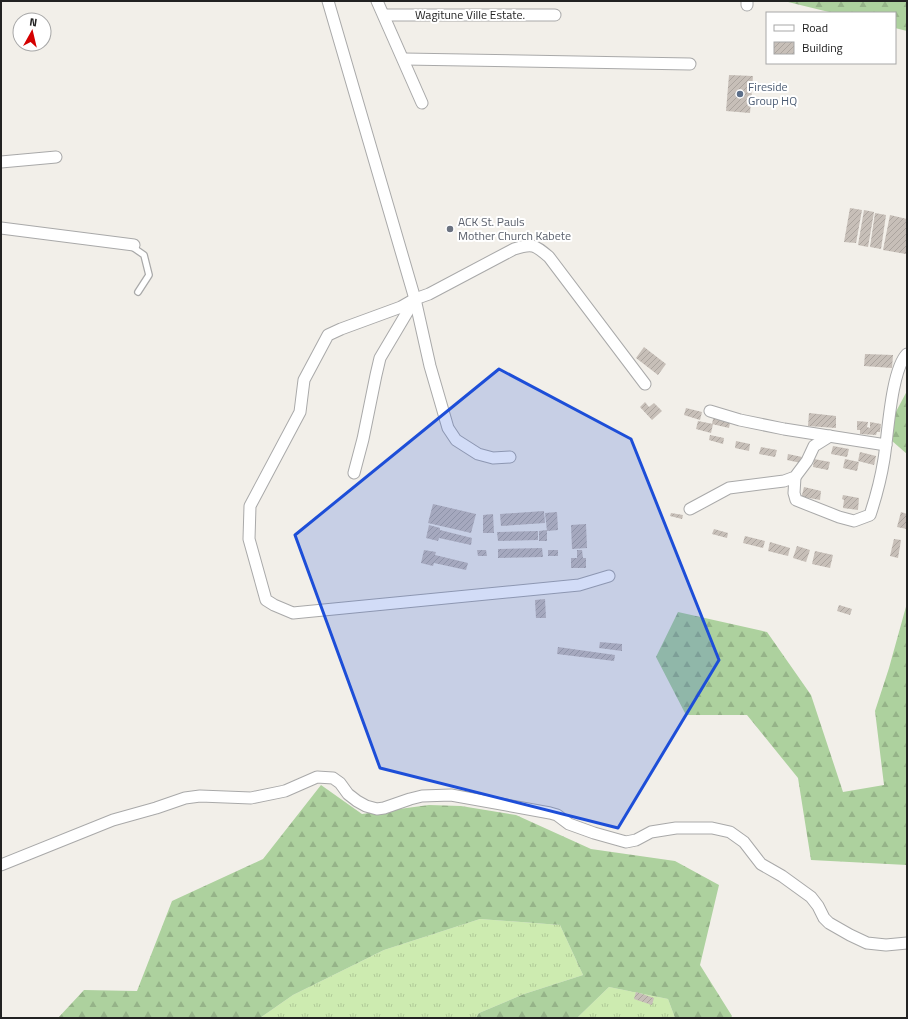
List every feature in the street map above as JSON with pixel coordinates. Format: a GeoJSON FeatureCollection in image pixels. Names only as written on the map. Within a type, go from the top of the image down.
{"type":"FeatureCollection","features":[{"type":"Feature","properties":{"kind":"street"},"geometry":{"type":"LineString","coordinates":[[328,1],[415,299],[430,366],[448,428],[456,440],[478,454],[493,458],[510,457]]}},
{"type":"Feature","properties":{"kind":"street"},"geometry":{"type":"LineString","coordinates":[[377,1],[404,59],[422,103]]}},
{"type":"Feature","properties":{"kind":"street","name":"Wagitune Ville Estate."},"geometry":{"type":"LineString","coordinates":[[384,15],[556,15]]}},
{"type":"Feature","properties":{"kind":"street"},"geometry":{"type":"LineString","coordinates":[[404,59],[690,64]]}},
{"type":"Feature","properties":{"kind":"street"},"geometry":{"type":"LineString","coordinates":[[1,162],[56,157]]}},
{"type":"Feature","properties":{"kind":"street"},"geometry":{"type":"LineString","coordinates":[[1,228],[131,245]]}},
{"type":"Feature","properties":{"kind":"street"},"geometry":{"type":"LineString","coordinates":[[609,576],[579,585],[293,613],[266,600],[249,539],[250,506],[300,412],[304,380],[328,335],[401,307],[415,299],[429,294],[514,249],[527,245],[537,247],[549,257],[645,384]]}},
{"type":"Feature","properties":{"kind":"street"},"geometry":{"type":"LineString","coordinates":[[354,473],[363,440],[380,358],[415,299]]}},
{"type":"Feature","properties":{"kind":"street"},"geometry":{"type":"LineString","coordinates":[[830,436],[814,446],[807,461],[796,477],[794,493],[796,500],[838,517],[854,521],[870,516],[877,496],[886,445],[891,401],[901,360],[907,354]]}},
{"type":"Feature","properties":{"kind":"street"},"geometry":{"type":"LineString","coordinates":[[710,411],[740,420],[784,429],[886,445]]}},
{"type":"Feature","properties":{"kind":"street"},"geometry":{"type":"LineString","coordinates":[[690,509],[729,488],[784,481],[796,477]]}},
{"type":"Feature","properties":{"kind":"street"},"geometry":{"type":"LineString","coordinates":[[1,865],[113,820],[156,808],[184,798],[200,796],[251,798],[285,791],[308,780],[317,777],[325,777],[333,778],[340,783],[352,797],[372,808],[384,808],[422,796],[451,795],[550,813],[557,815],[569,824],[626,842],[636,840],[650,832],[676,828],[690,827],[719,829],[736,836],[744,842],[761,864],[782,876],[811,897],[818,906],[824,918],[829,923],[850,935],[867,942],[886,945],[907,943]]}},
{"type":"Feature","properties":{"kind":"lane"},"geometry":{"type":"LineString","coordinates":[[131,245],[144,256],[149,275],[138,292]]}},
{"type":"Feature","properties":{"kind":"highlighted area"},"geometry":{"type":"Polygon","coordinates":[[[499,369],[631,439],[719,660],[618,828],[380,768],[295,535],[499,369]]]}},
{"type":"Feature","properties":{"kind":"green space"},"geometry":{"type":"Polygon","coordinates":[[[907,1],[907,31],[896,28],[896,12],[829,12],[788,2],[907,1]]]}},
{"type":"Feature","properties":{"kind":"green space"},"geometry":{"type":"Polygon","coordinates":[[[907,391],[907,454],[884,434],[907,391]]]}},
{"type":"Feature","properties":{"kind":"green space"},"geometry":{"type":"Polygon","coordinates":[[[907,603],[907,865],[811,860],[798,778],[747,715],[686,715],[656,657],[678,612],[767,632],[811,695],[843,792],[884,785],[875,711],[889,668],[907,603]]]}},
{"type":"Feature","properties":{"kind":"green space"},"geometry":{"type":"Polygon","coordinates":[[[321,785],[362,814],[429,805],[461,806],[516,815],[591,849],[675,861],[719,885],[700,965],[732,1016],[731,1018],[675,1018],[668,999],[609,987],[577,1018],[476,1018],[479,1013],[524,994],[583,975],[560,925],[480,919],[384,950],[293,995],[260,1018],[58,1018],[84,990],[137,991],[172,901],[263,859],[321,785]]]}},
{"type":"Feature","properties":{"kind":"green space"},"geometry":{"type":"Polygon","coordinates":[[[480,919],[560,925],[583,975],[524,994],[479,1013],[476,1018],[260,1018],[293,995],[384,950],[480,919]]]}},
{"type":"Feature","properties":{"kind":"green space"},"geometry":{"type":"Polygon","coordinates":[[[609,987],[668,999],[675,1018],[577,1018],[609,987]]]}},
{"type":"Feature","properties":{"kind":"building","name":"Fireside Group HQ"},"geometry":{"type":"Polygon","coordinates":[[[729,75],[753,76],[750,113],[726,111],[729,75]]]}},
{"type":"Feature","properties":{"kind":"building"},"geometry":{"type":"Polygon","coordinates":[[[850,208],[862,210],[856,243],[844,242],[850,208]]]}},
{"type":"Feature","properties":{"kind":"building"},"geometry":{"type":"Polygon","coordinates":[[[864,210],[874,212],[868,247],[858,245],[864,210]]]}},
{"type":"Feature","properties":{"kind":"building"},"geometry":{"type":"Polygon","coordinates":[[[875,213],[886,215],[881,249],[870,247],[875,213]]]}},
{"type":"Feature","properties":{"kind":"building"},"geometry":{"type":"Polygon","coordinates":[[[890,215],[907,219],[906,254],[883,250],[890,215]]]}},
{"type":"Feature","properties":{"kind":"building"},"geometry":{"type":"Polygon","coordinates":[[[644,347],[666,364],[658,375],[636,358],[644,347]]]}},
{"type":"Feature","properties":{"kind":"building"},"geometry":{"type":"Polygon","coordinates":[[[865,354],[893,355],[892,368],[864,366],[865,354]]]}},
{"type":"Feature","properties":{"kind":"building"},"geometry":{"type":"Polygon","coordinates":[[[645,402],[649,407],[654,403],[662,411],[652,420],[640,407],[645,402]]]}},
{"type":"Feature","properties":{"kind":"building"},"geometry":{"type":"Polygon","coordinates":[[[686,408],[702,412],[700,420],[684,415],[686,408]]]}},
{"type":"Feature","properties":{"kind":"building"},"geometry":{"type":"Polygon","coordinates":[[[809,413],[836,416],[836,428],[808,426],[809,413]]]}},
{"type":"Feature","properties":{"kind":"building"},"geometry":{"type":"Polygon","coordinates":[[[714,415],[731,418],[729,428],[712,424],[714,415]]]}},
{"type":"Feature","properties":{"kind":"building"},"geometry":{"type":"Polygon","coordinates":[[[698,421],[713,424],[711,433],[696,429],[698,421]]]}},
{"type":"Feature","properties":{"kind":"building"},"geometry":{"type":"Polygon","coordinates":[[[857,421],[868,422],[867,427],[870,428],[870,422],[881,424],[880,432],[877,432],[876,435],[860,434],[860,430],[857,430],[857,421]]]}},
{"type":"Feature","properties":{"kind":"building"},"geometry":{"type":"Polygon","coordinates":[[[710,435],[724,438],[723,444],[709,440],[710,435]]]}},
{"type":"Feature","properties":{"kind":"building"},"geometry":{"type":"Polygon","coordinates":[[[736,441],[750,444],[749,451],[735,448],[736,441]]]}},
{"type":"Feature","properties":{"kind":"building"},"geometry":{"type":"Polygon","coordinates":[[[833,446],[849,449],[847,457],[831,454],[833,446]]]}},
{"type":"Feature","properties":{"kind":"building"},"geometry":{"type":"Polygon","coordinates":[[[761,447],[777,450],[775,457],[759,454],[761,447]]]}},
{"type":"Feature","properties":{"kind":"building"},"geometry":{"type":"Polygon","coordinates":[[[860,452],[876,456],[874,465],[858,461],[860,452]]]}},
{"type":"Feature","properties":{"kind":"building"},"geometry":{"type":"Polygon","coordinates":[[[788,454],[802,457],[801,463],[787,460],[788,454]]]}},
{"type":"Feature","properties":{"kind":"building"},"geometry":{"type":"Polygon","coordinates":[[[814,459],[830,462],[828,470],[813,467],[814,459]]]}},
{"type":"Feature","properties":{"kind":"building"},"geometry":{"type":"Polygon","coordinates":[[[845,459],[859,462],[857,471],[843,468],[845,459]]]}},
{"type":"Feature","properties":{"kind":"building"},"geometry":{"type":"Polygon","coordinates":[[[804,487],[821,491],[820,500],[809,498],[809,500],[801,499],[804,487]]]}},
{"type":"Feature","properties":{"kind":"building"},"geometry":{"type":"Polygon","coordinates":[[[843,495],[859,498],[858,510],[843,508],[843,495]]]}},
{"type":"Feature","properties":{"kind":"building"},"geometry":{"type":"Polygon","coordinates":[[[433,504],[476,514],[471,533],[428,523],[433,504]]]}},
{"type":"Feature","properties":{"kind":"building"},"geometry":{"type":"Polygon","coordinates":[[[544,511],[545,523],[501,526],[500,514],[544,511]]]}},
{"type":"Feature","properties":{"kind":"building"},"geometry":{"type":"Polygon","coordinates":[[[557,512],[558,530],[547,531],[545,513],[557,512]]]}},
{"type":"Feature","properties":{"kind":"building"},"geometry":{"type":"Polygon","coordinates":[[[901,512],[907,514],[907,529],[897,527],[901,512]]]}},
{"type":"Feature","properties":{"kind":"building"},"geometry":{"type":"Polygon","coordinates":[[[671,513],[683,515],[682,519],[670,516],[671,513]]]}},
{"type":"Feature","properties":{"kind":"building"},"geometry":{"type":"Polygon","coordinates":[[[493,514],[494,533],[483,533],[483,515],[493,514]]]}},
{"type":"Feature","properties":{"kind":"building"},"geometry":{"type":"Polygon","coordinates":[[[586,524],[587,548],[572,549],[571,525],[586,524]]]}},
{"type":"Feature","properties":{"kind":"building"},"geometry":{"type":"Polygon","coordinates":[[[429,525],[440,528],[440,530],[472,538],[471,545],[439,538],[438,541],[426,538],[429,525]]]}},
{"type":"Feature","properties":{"kind":"building"},"geometry":{"type":"Polygon","coordinates":[[[714,529],[728,533],[727,538],[712,534],[714,529]]]}},
{"type":"Feature","properties":{"kind":"building"},"geometry":{"type":"Polygon","coordinates":[[[547,530],[547,541],[539,541],[539,531],[547,530]]]}},
{"type":"Feature","properties":{"kind":"building"},"geometry":{"type":"Polygon","coordinates":[[[538,531],[538,540],[498,541],[497,532],[538,531]]]}},
{"type":"Feature","properties":{"kind":"building"},"geometry":{"type":"Polygon","coordinates":[[[745,536],[765,541],[763,548],[743,543],[745,536]]]}},
{"type":"Feature","properties":{"kind":"building"},"geometry":{"type":"Polygon","coordinates":[[[894,539],[901,540],[898,558],[890,556],[894,539]]]}},
{"type":"Feature","properties":{"kind":"building"},"geometry":{"type":"Polygon","coordinates":[[[770,542],[790,548],[788,556],[768,551],[770,542]]]}},
{"type":"Feature","properties":{"kind":"building"},"geometry":{"type":"Polygon","coordinates":[[[797,546],[810,550],[806,562],[793,558],[797,546]]]}},
{"type":"Feature","properties":{"kind":"building"},"geometry":{"type":"Polygon","coordinates":[[[542,548],[543,557],[498,558],[498,549],[542,548]]]}},
{"type":"Feature","properties":{"kind":"building"},"geometry":{"type":"Polygon","coordinates":[[[424,550],[436,552],[435,555],[468,563],[466,570],[434,563],[433,566],[421,563],[424,550]]]}},
{"type":"Feature","properties":{"kind":"building"},"geometry":{"type":"Polygon","coordinates":[[[477,550],[486,550],[487,556],[478,556],[477,550]]]}},
{"type":"Feature","properties":{"kind":"building"},"geometry":{"type":"Polygon","coordinates":[[[548,550],[558,550],[558,556],[548,556],[548,550]]]}},
{"type":"Feature","properties":{"kind":"building"},"geometry":{"type":"Polygon","coordinates":[[[577,550],[582,550],[583,558],[586,558],[586,568],[571,568],[571,558],[577,558],[577,550]]]}},
{"type":"Feature","properties":{"kind":"building"},"geometry":{"type":"Polygon","coordinates":[[[815,551],[833,555],[830,568],[812,564],[815,551]]]}},
{"type":"Feature","properties":{"kind":"building"},"geometry":{"type":"Polygon","coordinates":[[[545,599],[546,618],[536,618],[535,600],[545,599]]]}},
{"type":"Feature","properties":{"kind":"building"},"geometry":{"type":"Polygon","coordinates":[[[839,605],[852,609],[850,615],[837,611],[839,605]]]}},
{"type":"Feature","properties":{"kind":"building"},"geometry":{"type":"Polygon","coordinates":[[[600,642],[622,644],[622,651],[599,648],[600,642]]]}},
{"type":"Feature","properties":{"kind":"building"},"geometry":{"type":"Polygon","coordinates":[[[558,647],[615,655],[614,661],[557,654],[558,647]]]}},
{"type":"Feature","properties":{"kind":"building"},"geometry":{"type":"Polygon","coordinates":[[[636,992],[654,998],[652,1005],[634,999],[636,992]]]}},
{"type":"Feature","properties":{"kind":"place","name":"Fireside Group HQ"},"geometry":{"type":"Point","coordinates":[740,94]}},
{"type":"Feature","properties":{"kind":"place","name":"ACK St. Pauls Mother Church Kabete"},"geometry":{"type":"Point","coordinates":[450,229]}}]}
